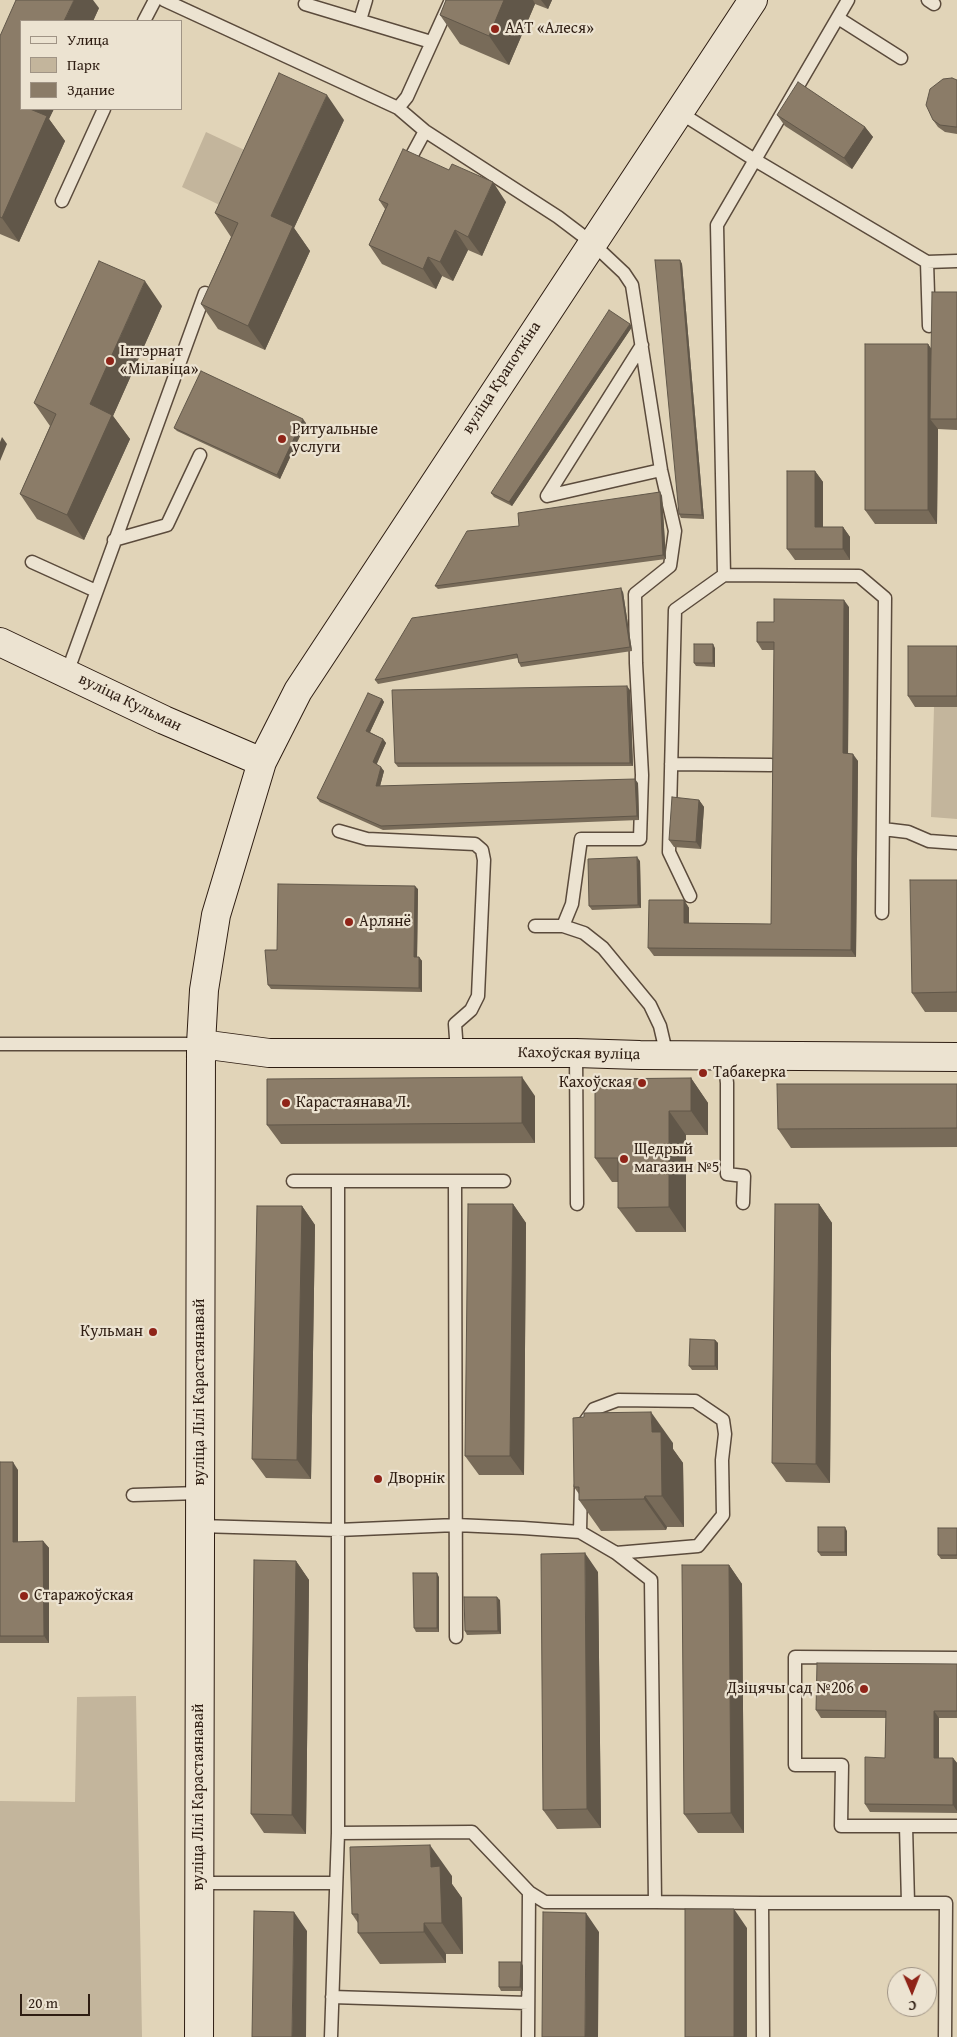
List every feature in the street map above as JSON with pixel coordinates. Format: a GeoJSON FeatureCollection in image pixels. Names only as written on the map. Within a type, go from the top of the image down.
{"type":"FeatureCollection","features":[{"type":"Feature","properties":{"kind":"main road","name":"вуліца Крапоткіна"},"geometry":{"type":"LineString","coordinates":[[262,762],[298,691],[591,242],[753,0]]}},
{"type":"Feature","properties":{"kind":"main road","name":"вуліца Кульман"},"geometry":{"type":"LineString","coordinates":[[0,642],[178,727],[262,762]]}},
{"type":"Feature","properties":{"kind":"main road","name":"вуліца Лілі Карастаянавай"},"geometry":{"type":"LineString","coordinates":[[198,2034],[201,1044],[204,990],[216,916],[262,762]]}},
{"type":"Feature","properties":{"kind":"main road","name":"Кахоўская вуліца"},"geometry":{"type":"LineString","coordinates":[[201,1044],[269,1053],[457,1052],[667,1056],[957,1057]]}},
{"type":"Feature","properties":{"kind":"lane"},"geometry":{"type":"LineString","coordinates":[[145,20],[155,0]]}},
{"type":"Feature","properties":{"kind":"lane"},"geometry":{"type":"LineString","coordinates":[[164,0],[398,108],[425,131],[558,217],[591,242],[624,273],[632,285],[661,470],[675,531],[670,566],[635,594],[636,663],[642,775],[640,839],[581,839],[572,904],[563,926]]}},
{"type":"Feature","properties":{"kind":"lane"},"geometry":{"type":"LineString","coordinates":[[360,20],[366,0]]}},
{"type":"Feature","properties":{"kind":"lane"},"geometry":{"type":"LineString","coordinates":[[398,108],[407,97],[451,0]]}},
{"type":"Feature","properties":{"kind":"lane"},"geometry":{"type":"LineString","coordinates":[[724,575],[717,225],[848,0]]}},
{"type":"Feature","properties":{"kind":"lane"},"geometry":{"type":"LineString","coordinates":[[305,4],[431,42]]}},
{"type":"Feature","properties":{"kind":"lane"},"geometry":{"type":"LineString","coordinates":[[838,18],[901,58]]}},
{"type":"Feature","properties":{"kind":"lane"},"geometry":{"type":"LineString","coordinates":[[62,201],[104,110]]}},
{"type":"Feature","properties":{"kind":"lane"},"geometry":{"type":"LineString","coordinates":[[679,112],[755,160],[927,262],[957,261]]}},
{"type":"Feature","properties":{"kind":"lane"},"geometry":{"type":"LineString","coordinates":[[403,170],[425,131]]}},
{"type":"Feature","properties":{"kind":"lane"},"geometry":{"type":"LineString","coordinates":[[927,262],[929,326]]}},
{"type":"Feature","properties":{"kind":"lane"},"geometry":{"type":"LineString","coordinates":[[67,673],[205,293]]}},
{"type":"Feature","properties":{"kind":"lane"},"geometry":{"type":"LineString","coordinates":[[642,345],[547,496],[661,470]]}},
{"type":"Feature","properties":{"kind":"lane"},"geometry":{"type":"LineString","coordinates":[[114,540],[167,525],[200,455]]}},
{"type":"Feature","properties":{"kind":"lane"},"geometry":{"type":"LineString","coordinates":[[32,562],[96,591]]}},
{"type":"Feature","properties":{"kind":"lane"},"geometry":{"type":"LineString","coordinates":[[690,896],[669,852],[675,610],[724,575],[859,576],[885,598],[882,913]]}},
{"type":"Feature","properties":{"kind":"lane"},"geometry":{"type":"LineString","coordinates":[[671,764],[772,765]]}},
{"type":"Feature","properties":{"kind":"lane"},"geometry":{"type":"LineString","coordinates":[[883,829],[908,832],[929,841],[957,844]]}},
{"type":"Feature","properties":{"kind":"lane"},"geometry":{"type":"LineString","coordinates":[[339,831],[367,839],[475,844],[482,850],[484,860],[478,996],[471,1010],[455,1024],[457,1052]]}},
{"type":"Feature","properties":{"kind":"lane"},"geometry":{"type":"LineString","coordinates":[[535,926],[563,926],[584,933],[603,948],[644,998],[660,1026],[667,1056]]}},
{"type":"Feature","properties":{"kind":"lane"},"geometry":{"type":"LineString","coordinates":[[0,1044],[201,1044]]}},
{"type":"Feature","properties":{"kind":"lane"},"geometry":{"type":"LineString","coordinates":[[576,1053],[577,1204]]}},
{"type":"Feature","properties":{"kind":"lane"},"geometry":{"type":"LineString","coordinates":[[724,1056],[727,1083],[727,1174],[744,1176],[743,1203]]}},
{"type":"Feature","properties":{"kind":"lane"},"geometry":{"type":"LineString","coordinates":[[293,1181],[504,1181]]}},
{"type":"Feature","properties":{"kind":"lane"},"geometry":{"type":"LineString","coordinates":[[331,2037],[334,1883],[338,1834],[338,1181]]}},
{"type":"Feature","properties":{"kind":"lane"},"geometry":{"type":"LineString","coordinates":[[455,1182],[456,1637]]}},
{"type":"Feature","properties":{"kind":"lane"},"geometry":{"type":"LineString","coordinates":[[582,1436],[582,1427],[594,1409],[618,1400],[695,1402],[723,1420],[723,1515],[703,1540],[698,1546],[616,1552]]}},
{"type":"Feature","properties":{"kind":"lane"},"geometry":{"type":"LineString","coordinates":[[580,1532],[581,1474]]}},
{"type":"Feature","properties":{"kind":"lane"},"geometry":{"type":"LineString","coordinates":[[133,1495],[200,1493]]}},
{"type":"Feature","properties":{"kind":"lane"},"geometry":{"type":"LineString","coordinates":[[199,1526],[338,1530],[456,1525],[580,1532],[616,1552],[651,1580],[655,1902]]}},
{"type":"Feature","properties":{"kind":"lane"},"geometry":{"type":"LineString","coordinates":[[957,1658],[796,1657],[795,1765],[842,1764],[842,1826],[957,1826]]}},
{"type":"Feature","properties":{"kind":"lane"},"geometry":{"type":"LineString","coordinates":[[906,1826],[908,1903]]}},
{"type":"Feature","properties":{"kind":"lane"},"geometry":{"type":"LineString","coordinates":[[338,1834],[472,1832],[529,1892],[545,1902],[946,1904],[945,2037]]}},
{"type":"Feature","properties":{"kind":"lane"},"geometry":{"type":"LineString","coordinates":[[198,1883],[334,1883]]}},
{"type":"Feature","properties":{"kind":"lane"},"geometry":{"type":"LineString","coordinates":[[528,2037],[529,1892]]}},
{"type":"Feature","properties":{"kind":"lane"},"geometry":{"type":"LineString","coordinates":[[762,1903],[763,2037]]}},
{"type":"Feature","properties":{"kind":"lane"},"geometry":{"type":"LineString","coordinates":[[332,1997],[528,2004]]}},
{"type":"Feature","properties":{"kind":"green space"},"geometry":{"type":"Polygon","coordinates":[[[206,132],[251,153],[226,208],[182,187],[206,132]]]}},
{"type":"Feature","properties":{"kind":"green space"},"geometry":{"type":"Polygon","coordinates":[[[934,707],[957,707],[957,819],[931,817],[934,707]]]}},
{"type":"Feature","properties":{"kind":"green space"},"geometry":{"type":"Polygon","coordinates":[[[136,1696],[142,2037],[0,2037],[0,1801],[75,1802],[77,1697],[136,1696]]]}},
{"type":"Feature","properties":{"kind":"building"},"geometry":{"type":"Polygon","coordinates":[[[16,0],[74,0],[64,20],[20,20],[20,110],[32,110],[47,116],[2,218],[0,217],[0,36],[16,0]]]}},
{"type":"Feature","properties":{"kind":"building"},"geometry":{"type":"Polygon","coordinates":[[[446,0],[504,0],[489,36],[440,15],[446,0]]]}},
{"type":"Feature","properties":{"kind":"building"},"geometry":{"type":"Polygon","coordinates":[[[279,73],[327,95],[271,216],[293,226],[248,326],[201,304],[238,223],[215,213],[279,73]]]}},
{"type":"Feature","properties":{"kind":"building"},"geometry":{"type":"Polygon","coordinates":[[[952,78],[957,80],[957,127],[940,125],[933,120],[926,105],[930,89],[943,79],[952,78]]]}},
{"type":"Feature","properties":{"kind":"building"},"geometry":{"type":"Polygon","coordinates":[[[798,82],[865,127],[844,158],[777,115],[798,82]]]}},
{"type":"Feature","properties":{"kind":"building"},"geometry":{"type":"Polygon","coordinates":[[[403,149],[449,170],[452,164],[493,182],[468,237],[455,230],[440,262],[428,257],[423,269],[369,245],[388,204],[379,200],[403,149]]]}},
{"type":"Feature","properties":{"kind":"building"},"geometry":{"type":"Polygon","coordinates":[[[655,260],[680,260],[702,515],[679,514],[655,260]]]}},
{"type":"Feature","properties":{"kind":"building"},"geometry":{"type":"Polygon","coordinates":[[[99,261],[145,281],[90,404],[112,415],[67,515],[20,494],[56,414],[34,403],[99,261]]]}},
{"type":"Feature","properties":{"kind":"building"},"geometry":{"type":"Polygon","coordinates":[[[932,292],[957,292],[957,419],[930,419],[932,292]]]}},
{"type":"Feature","properties":{"kind":"building"},"geometry":{"type":"Polygon","coordinates":[[[609,310],[630,324],[509,502],[491,493],[609,310]]]}},
{"type":"Feature","properties":{"kind":"building"},"geometry":{"type":"Polygon","coordinates":[[[865,344],[928,344],[928,510],[865,510],[865,344]]]}},
{"type":"Feature","properties":{"kind":"building"},"geometry":{"type":"Polygon","coordinates":[[[201,371],[303,419],[277,475],[174,428],[201,371]]]}},
{"type":"Feature","properties":{"kind":"building"},"geometry":{"type":"Polygon","coordinates":[[[787,471],[815,471],[815,527],[843,527],[843,549],[787,549],[787,471]]]}},
{"type":"Feature","properties":{"kind":"building"},"geometry":{"type":"Polygon","coordinates":[[[660,492],[663,555],[435,586],[467,531],[519,526],[518,513],[660,492]]]}},
{"type":"Feature","properties":{"kind":"building"},"geometry":{"type":"Polygon","coordinates":[[[621,588],[630,647],[519,663],[517,654],[375,680],[412,618],[621,588]]]}},
{"type":"Feature","properties":{"kind":"building"},"geometry":{"type":"Polygon","coordinates":[[[774,599],[844,600],[843,753],[853,754],[851,950],[648,948],[649,900],[684,900],[684,923],[771,924],[774,642],[757,642],[757,622],[774,622],[774,599]]]}},
{"type":"Feature","properties":{"kind":"building"},"geometry":{"type":"Polygon","coordinates":[[[694,644],[713,644],[713,663],[694,663],[694,644]]]}},
{"type":"Feature","properties":{"kind":"building"},"geometry":{"type":"Polygon","coordinates":[[[908,646],[957,646],[957,696],[908,696],[908,646]]]}},
{"type":"Feature","properties":{"kind":"building"},"geometry":{"type":"Polygon","coordinates":[[[627,686],[630,763],[395,763],[392,690],[627,686]]]}},
{"type":"Feature","properties":{"kind":"building"},"geometry":{"type":"Polygon","coordinates":[[[368,693],[382,699],[366,731],[383,739],[373,762],[381,767],[376,786],[635,779],[637,816],[381,826],[317,798],[368,693]]]}},
{"type":"Feature","properties":{"kind":"building"},"geometry":{"type":"Polygon","coordinates":[[[672,797],[699,800],[696,842],[669,840],[672,797]]]}},
{"type":"Feature","properties":{"kind":"building"},"geometry":{"type":"Polygon","coordinates":[[[637,857],[638,905],[589,906],[588,859],[637,857]]]}},
{"type":"Feature","properties":{"kind":"building"},"geometry":{"type":"Polygon","coordinates":[[[910,880],[957,880],[957,992],[912,993],[910,880]]]}},
{"type":"Feature","properties":{"kind":"building","name":"Арлянё"},"geometry":{"type":"Polygon","coordinates":[[[278,884],[415,886],[414,957],[419,957],[419,988],[268,985],[265,950],[277,950],[278,884]]]}},
{"type":"Feature","properties":{"kind":"building"},"geometry":{"type":"Polygon","coordinates":[[[522,1077],[522,1123],[267,1125],[267,1079],[522,1077]]]}},
{"type":"Feature","properties":{"kind":"building"},"geometry":{"type":"Polygon","coordinates":[[[691,1078],[691,1111],[669,1111],[669,1207],[618,1208],[618,1158],[595,1158],[595,1079],[691,1078]]]}},
{"type":"Feature","properties":{"kind":"building"},"geometry":{"type":"Polygon","coordinates":[[[777,1084],[957,1084],[957,1128],[778,1129],[777,1084]]]}},
{"type":"Feature","properties":{"kind":"building"},"geometry":{"type":"Polygon","coordinates":[[[468,1204],[513,1204],[510,1456],[465,1456],[468,1204]]]}},
{"type":"Feature","properties":{"kind":"building"},"geometry":{"type":"Polygon","coordinates":[[[775,1204],[819,1204],[816,1464],[772,1463],[775,1204]]]}},
{"type":"Feature","properties":{"kind":"building"},"geometry":{"type":"Polygon","coordinates":[[[257,1206],[302,1206],[297,1460],[252,1459],[257,1206]]]}},
{"type":"Feature","properties":{"kind":"building"},"geometry":{"type":"Polygon","coordinates":[[[690,1339],[715,1340],[715,1366],[689,1366],[690,1339]]]}},
{"type":"Feature","properties":{"kind":"building"},"geometry":{"type":"Polygon","coordinates":[[[651,1412],[652,1432],[661,1432],[662,1496],[645,1496],[644,1499],[579,1500],[579,1487],[574,1487],[573,1418],[584,1417],[584,1413],[651,1412]]]}},
{"type":"Feature","properties":{"kind":"building","name":"Старажоўская"},"geometry":{"type":"Polygon","coordinates":[[[0,1462],[13,1462],[13,1542],[43,1541],[44,1636],[0,1636],[0,1462]]]}},
{"type":"Feature","properties":{"kind":"building"},"geometry":{"type":"Polygon","coordinates":[[[818,1527],[845,1527],[845,1552],[818,1552],[818,1527]]]}},
{"type":"Feature","properties":{"kind":"building"},"geometry":{"type":"Polygon","coordinates":[[[938,1528],[957,1528],[957,1555],[938,1555],[938,1528]]]}},
{"type":"Feature","properties":{"kind":"building"},"geometry":{"type":"Polygon","coordinates":[[[585,1553],[587,1809],[543,1810],[541,1554],[585,1553]]]}},
{"type":"Feature","properties":{"kind":"building"},"geometry":{"type":"Polygon","coordinates":[[[254,1560],[296,1561],[292,1815],[251,1814],[254,1560]]]}},
{"type":"Feature","properties":{"kind":"building"},"geometry":{"type":"Polygon","coordinates":[[[682,1565],[729,1565],[731,1813],[684,1814],[682,1565]]]}},
{"type":"Feature","properties":{"kind":"building"},"geometry":{"type":"Polygon","coordinates":[[[413,1573],[437,1573],[437,1628],[414,1628],[413,1573]]]}},
{"type":"Feature","properties":{"kind":"building"},"geometry":{"type":"Polygon","coordinates":[[[464,1597],[497,1597],[498,1631],[465,1631],[464,1597]]]}},
{"type":"Feature","properties":{"kind":"building"},"geometry":{"type":"Polygon","coordinates":[[[817,1663],[957,1664],[957,1711],[934,1711],[934,1758],[953,1758],[953,1805],[865,1804],[865,1757],[885,1758],[886,1711],[816,1710],[817,1663]]]}},
{"type":"Feature","properties":{"kind":"building"},"geometry":{"type":"Polygon","coordinates":[[[430,1845],[431,1867],[440,1866],[442,1923],[424,1923],[424,1932],[358,1933],[358,1914],[352,1914],[350,1847],[430,1845]]]}},
{"type":"Feature","properties":{"kind":"building"},"geometry":{"type":"Polygon","coordinates":[[[685,1909],[734,1909],[734,2037],[685,2037],[685,1909]]]}},
{"type":"Feature","properties":{"kind":"building"},"geometry":{"type":"Polygon","coordinates":[[[254,1911],[294,1912],[292,2037],[252,2037],[254,1911]]]}},
{"type":"Feature","properties":{"kind":"building"},"geometry":{"type":"Polygon","coordinates":[[[543,1912],[586,1913],[585,2037],[542,2037],[543,1912]]]}},
{"type":"Feature","properties":{"kind":"building"},"geometry":{"type":"Polygon","coordinates":[[[499,1962],[521,1962],[520,1987],[499,1987],[499,1962]]]}},
{"type":"Feature","properties":{"kind":"place","name":"ААТ «Алеся»"},"geometry":{"type":"Point","coordinates":[495,29]}},
{"type":"Feature","properties":{"kind":"place","name":"Інтэрнат «Мілавіца»"},"geometry":{"type":"Point","coordinates":[110,361]}},
{"type":"Feature","properties":{"kind":"place","name":"Ритуальные услуги"},"geometry":{"type":"Point","coordinates":[282,439]}},
{"type":"Feature","properties":{"kind":"place","name":"Арлянё"},"geometry":{"type":"Point","coordinates":[349,922]}},
{"type":"Feature","properties":{"kind":"place","name":"Табакерка"},"geometry":{"type":"Point","coordinates":[703,1073]}},
{"type":"Feature","properties":{"kind":"place","name":"Кахоўская"},"geometry":{"type":"Point","coordinates":[642,1083]}},
{"type":"Feature","properties":{"kind":"place","name":"Карастаянава Л."},"geometry":{"type":"Point","coordinates":[286,1103]}},
{"type":"Feature","properties":{"kind":"place","name":"Щедрый магазин №5"},"geometry":{"type":"Point","coordinates":[624,1159]}},
{"type":"Feature","properties":{"kind":"place","name":"Кульман"},"geometry":{"type":"Point","coordinates":[153,1332]}},
{"type":"Feature","properties":{"kind":"place","name":"Дворнік"},"geometry":{"type":"Point","coordinates":[378,1479]}},
{"type":"Feature","properties":{"kind":"place","name":"Старажоўская"},"geometry":{"type":"Point","coordinates":[24,1596]}},
{"type":"Feature","properties":{"kind":"place","name":"Дзіцячы сад №206"},"geometry":{"type":"Point","coordinates":[864,1689]}}]}
